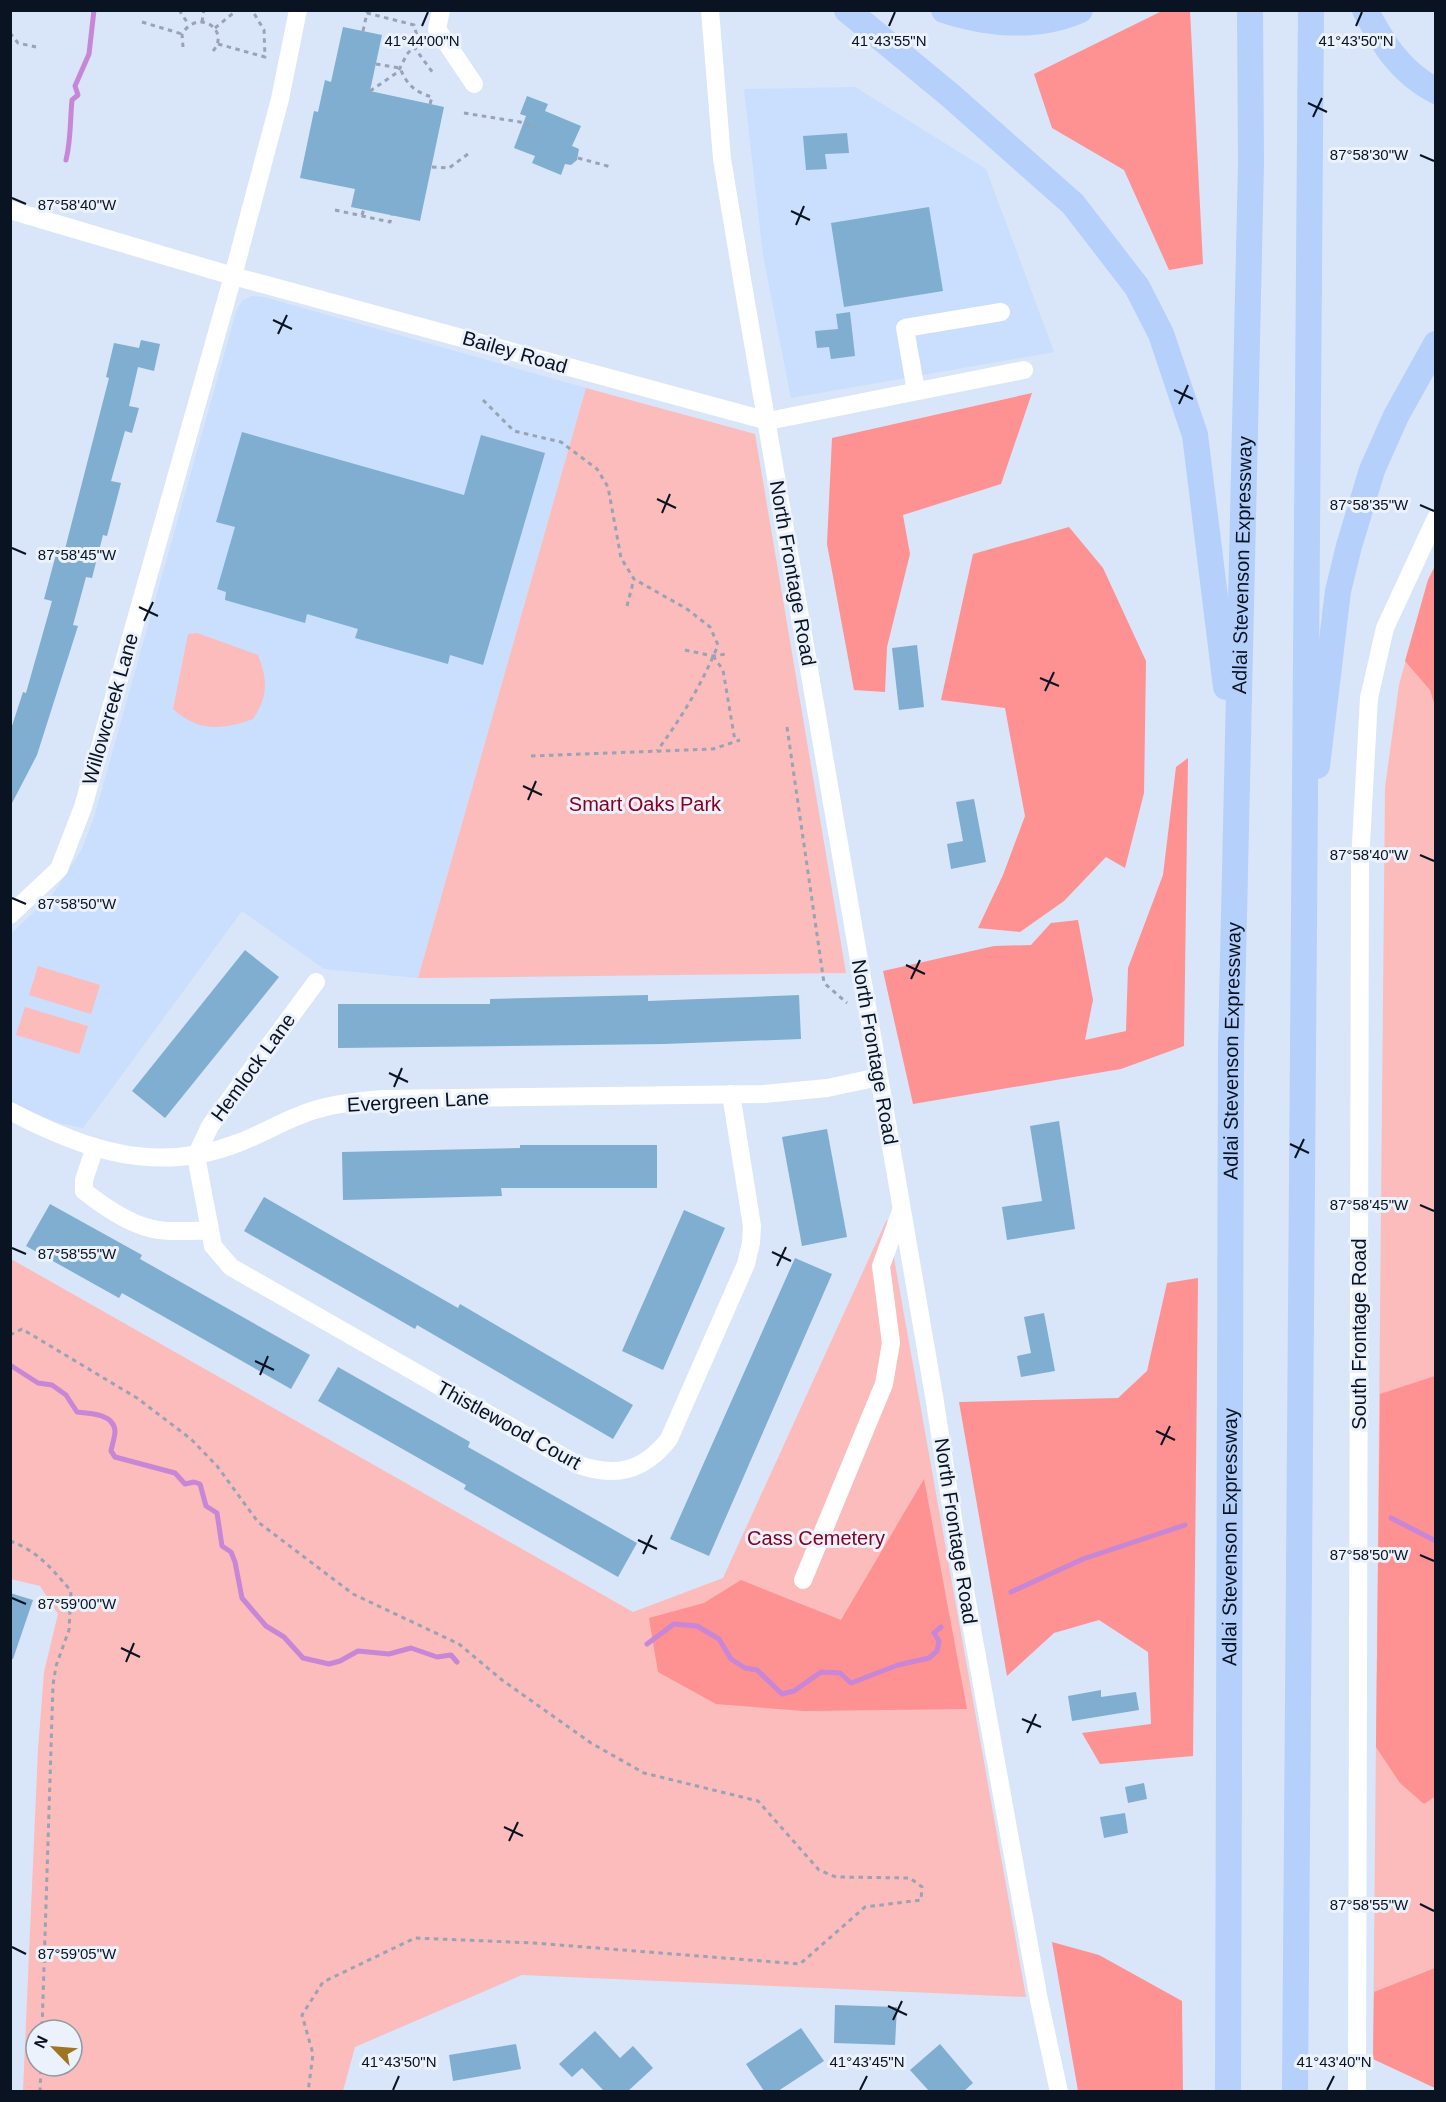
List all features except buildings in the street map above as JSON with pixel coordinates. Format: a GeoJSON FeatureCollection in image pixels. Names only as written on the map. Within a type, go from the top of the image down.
{"type":"FeatureCollection","features":[{"type":"Feature","properties":{"kind":"highway"},"geometry":{"type":"LineString","coordinates":[[847,10],[959,103],[1072,204],[1137,287],[1178,380],[1196,435],[1237,770]]}},
{"type":"Feature","properties":{"kind":"highway"},"geometry":{"type":"LineString","coordinates":[[944,10],[994,22],[1035,22],[1068,16],[1080,10]]}},
{"type":"Feature","properties":{"kind":"highway","name":"Adlai Stevenson Expressway"},"geometry":{"type":"LineString","coordinates":[[1228,2091],[1231,1048],[1251,163],[1250,10]]}},
{"type":"Feature","properties":{"kind":"highway"},"geometry":{"type":"LineString","coordinates":[[1295,2091],[1311,10]]}},
{"type":"Feature","properties":{"kind":"highway"},"geometry":{"type":"LineString","coordinates":[[1365,10],[1384,45],[1402,69],[1436,91]]}},
{"type":"Feature","properties":{"kind":"highway"},"geometry":{"type":"LineString","coordinates":[[1303,864],[1329,682],[1338,591],[1349,546],[1372,470],[1396,416],[1436,344]]}},
{"type":"Feature","properties":{"kind":"street","name":"Willowcreek Lane"},"geometry":{"type":"LineString","coordinates":[[10,915],[59,869],[74,832],[233,276],[280,99],[298,10]]}},
{"type":"Feature","properties":{"kind":"street"},"geometry":{"type":"LineString","coordinates":[[441,10],[437,29],[474,84]]}},
{"type":"Feature","properties":{"kind":"street","name":"North Frontage Road"},"geometry":{"type":"LineString","coordinates":[[710,10],[722,159],[934,1396],[959,1557],[1059,2091]]}},
{"type":"Feature","properties":{"kind":"street","name":"Bailey Road"},"geometry":{"type":"LineString","coordinates":[[10,210],[233,276],[768,421],[1024,370]]}},
{"type":"Feature","properties":{"kind":"street"},"geometry":{"type":"LineString","coordinates":[[916,391],[905,328],[1001,312]]}},
{"type":"Feature","properties":{"kind":"street","name":"South Frontage Road"},"geometry":{"type":"LineString","coordinates":[[1357,2091],[1360,862],[1369,698],[1385,628],[1436,518]]}},
{"type":"Feature","properties":{"kind":"street","name":"Hemlock Lane"},"geometry":{"type":"LineString","coordinates":[[196,1156],[210,1126],[316,982]]}},
{"type":"Feature","properties":{"kind":"street","name":"Evergreen Lane"},"geometry":{"type":"LineString","coordinates":[[10,1111],[74,1142],[151,1159],[196,1156],[237,1144],[317,1109],[355,1101],[793,1092],[827,1088],[879,1077]]}},
{"type":"Feature","properties":{"kind":"street","name":"Thistlewood Court"},"geometry":{"type":"LineString","coordinates":[[196,1156],[213,1246],[231,1267],[576,1464],[595,1471],[616,1472],[636,1467],[655,1457],[669,1438],[746,1264],[752,1243],[752,1226],[731,1094]]}},
{"type":"Feature","properties":{"kind":"street"},"geometry":{"type":"LineString","coordinates":[[95,1147],[84,1180],[84,1191],[95,1200],[154,1230],[209,1231]]}},
{"type":"Feature","properties":{"kind":"street"},"geometry":{"type":"LineString","coordinates":[[803,1580],[884,1384],[891,1343],[881,1266],[901,1211]]}},
{"type":"Feature","properties":{"kind":"path"},"geometry":{"type":"LineString","coordinates":[[179,10],[189,25]]}},
{"type":"Feature","properties":{"kind":"path"},"geometry":{"type":"LineString","coordinates":[[202,22],[204,10]]}},
{"type":"Feature","properties":{"kind":"path"},"geometry":{"type":"LineString","coordinates":[[215,28],[237,10]]}},
{"type":"Feature","properties":{"kind":"path"},"geometry":{"type":"LineString","coordinates":[[218,44],[265,57],[264,30],[252,10]]}},
{"type":"Feature","properties":{"kind":"path"},"geometry":{"type":"LineString","coordinates":[[363,31],[367,13],[414,25],[417,36],[414,47],[407,54],[400,68],[370,91]]}},
{"type":"Feature","properties":{"kind":"path"},"geometry":{"type":"LineString","coordinates":[[142,22],[182,34]]}},
{"type":"Feature","properties":{"kind":"path"},"geometry":{"type":"LineString","coordinates":[[183,47],[182,34],[189,25],[202,22],[215,28]]}},
{"type":"Feature","properties":{"kind":"path"},"geometry":{"type":"LineString","coordinates":[[210,54],[218,44],[215,28]]}},
{"type":"Feature","properties":{"kind":"path"},"geometry":{"type":"LineString","coordinates":[[10,33],[18,43],[36,47]]}},
{"type":"Feature","properties":{"kind":"path"},"geometry":{"type":"LineString","coordinates":[[414,47],[433,73]]}},
{"type":"Feature","properties":{"kind":"path"},"geometry":{"type":"LineString","coordinates":[[376,64],[400,68]]}},
{"type":"Feature","properties":{"kind":"path"},"geometry":{"type":"LineString","coordinates":[[400,68],[410,86],[418,93],[432,97],[430,104]]}},
{"type":"Feature","properties":{"kind":"path"},"geometry":{"type":"LineString","coordinates":[[464,113],[520,122],[537,128]]}},
{"type":"Feature","properties":{"kind":"path"},"geometry":{"type":"LineString","coordinates":[[432,167],[449,168],[468,154]]}},
{"type":"Feature","properties":{"kind":"path"},"geometry":{"type":"LineString","coordinates":[[578,158],[611,167]]}},
{"type":"Feature","properties":{"kind":"path"},"geometry":{"type":"LineString","coordinates":[[362,215],[364,209]]}},
{"type":"Feature","properties":{"kind":"path"},"geometry":{"type":"LineString","coordinates":[[334,210],[390,222],[392,215]]}},
{"type":"Feature","properties":{"kind":"path"},"geometry":{"type":"LineString","coordinates":[[483,400],[514,431],[561,442],[597,469],[608,487],[621,558],[634,579],[687,609],[710,627],[718,645],[685,713],[657,751]]}},
{"type":"Feature","properties":{"kind":"path"},"geometry":{"type":"LineString","coordinates":[[627,606],[634,579]]}},
{"type":"Feature","properties":{"kind":"path"},"geometry":{"type":"LineString","coordinates":[[685,650],[713,656],[726,654]]}},
{"type":"Feature","properties":{"kind":"path"},"geometry":{"type":"LineString","coordinates":[[531,756],[713,749],[737,740],[723,670],[713,656]]}},
{"type":"Feature","properties":{"kind":"path"},"geometry":{"type":"LineString","coordinates":[[787,727],[824,983],[870,1020]]}},
{"type":"Feature","properties":{"kind":"path"},"geometry":{"type":"LineString","coordinates":[[10,1335],[22,1329],[36,1335],[75,1362],[137,1398],[191,1439],[217,1466],[258,1522],[352,1594],[459,1644],[502,1680],[591,1743],[644,1773],[758,1801],[819,1870],[836,1877],[910,1878],[922,1887],[921,1900],[865,1907],[800,1964],[534,1943],[415,1938],[323,1982],[302,2015],[313,2054],[308,2091]]}},
{"type":"Feature","properties":{"kind":"path"},"geometry":{"type":"LineString","coordinates":[[10,1541],[26,1547],[43,1558],[71,1591],[69,1630],[56,1666],[53,1685],[42,2018]]}},
{"type":"Feature","properties":{"kind":"shaded area"},"geometry":{"type":"Polygon","coordinates":[[[1162,11],[1190,11],[1203,264],[1169,270],[1124,170],[1052,128],[1034,74],[1162,11]]]}},
{"type":"Feature","properties":{"kind":"shaded area"},"geometry":{"type":"Polygon","coordinates":[[[855,87],[986,169],[1054,352],[791,398],[763,255],[744,89],[855,87]]]}},
{"type":"Feature","properties":{"kind":"shaded area"},"geometry":{"type":"Polygon","coordinates":[[[252,296],[264,297],[586,388],[418,978],[324,969],[242,911],[83,1128],[59,1123],[11,1103],[11,934],[53,894],[82,849],[95,814],[237,309],[243,300],[252,296]]]}},
{"type":"Feature","properties":{"kind":"shaded area"},"geometry":{"type":"Polygon","coordinates":[[[1032,393],[1001,484],[903,515],[910,554],[887,647],[885,692],[854,690],[827,544],[832,438],[1032,393]]]}},
{"type":"Feature","properties":{"kind":"shaded area"},"geometry":{"type":"Polygon","coordinates":[[[1069,527],[1103,568],[1146,661],[1144,793],[1125,868],[1106,857],[1064,901],[1020,932],[978,928],[1003,875],[1025,816],[1005,708],[941,700],[973,554],[1069,527]]]}},
{"type":"Feature","properties":{"kind":"shaded area"},"geometry":{"type":"Polygon","coordinates":[[[1435,566],[1435,706],[1430,690],[1405,661],[1428,580],[1435,566]]]}},
{"type":"Feature","properties":{"kind":"shaded area"},"geometry":{"type":"Polygon","coordinates":[[[1188,758],[1184,1046],[1121,1069],[913,1104],[883,971],[994,946],[1031,945],[1051,923],[1078,920],[1093,1000],[1085,1040],[1126,1031],[1128,968],[1163,875],[1176,767],[1188,758]]]}},
{"type":"Feature","properties":{"kind":"shaded area"},"geometry":{"type":"Polygon","coordinates":[[[1198,1278],[1193,1756],[1100,1764],[1082,1733],[1151,1724],[1148,1652],[1099,1620],[1054,1633],[1007,1676],[959,1402],[1118,1398],[1147,1371],[1167,1283],[1198,1278]]]}},
{"type":"Feature","properties":{"kind":"shaded area"},"geometry":{"type":"Polygon","coordinates":[[[1435,1376],[1436,1796],[1424,1804],[1400,1783],[1376,1747],[1380,1394],[1435,1376]]]}},
{"type":"Feature","properties":{"kind":"shaded area"},"geometry":{"type":"Polygon","coordinates":[[[924,1479],[967,1709],[804,1711],[716,1704],[658,1672],[649,1618],[704,1603],[741,1580],[841,1620],[924,1479]]]}},
{"type":"Feature","properties":{"kind":"shaded area"},"geometry":{"type":"Polygon","coordinates":[[[1052,1942],[1099,1955],[1182,2001],[1183,2091],[1078,2091],[1052,1942]]]}},
{"type":"Feature","properties":{"kind":"shaded area"},"geometry":{"type":"Polygon","coordinates":[[[1435,1968],[1435,2088],[1373,2059],[1374,1992],[1435,1968]]]}},
{"type":"Feature","properties":{"kind":"green space","name":"Smart Oaks Park"},"geometry":{"type":"Polygon","coordinates":[[[586,388],[755,434],[846,973],[418,978],[586,388]]]}},
{"type":"Feature","properties":{"kind":"green space"},"geometry":{"type":"Polygon","coordinates":[[[1435,566],[1435,2088],[1373,2059],[1385,788],[1399,685],[1428,580],[1435,566]]]}},
{"type":"Feature","properties":{"kind":"green space"},"geometry":{"type":"Polygon","coordinates":[[[197,633],[258,655],[264,673],[265,688],[262,703],[253,719],[221,727],[211,727],[192,722],[173,709],[188,634],[197,633]]]}},
{"type":"Feature","properties":{"kind":"green space"},"geometry":{"type":"Polygon","coordinates":[[[38,966],[100,985],[91,1014],[29,995],[38,966]]]}},
{"type":"Feature","properties":{"kind":"green space"},"geometry":{"type":"Polygon","coordinates":[[[25,1007],[88,1026],[79,1054],[16,1035],[25,1007]]]}},
{"type":"Feature","properties":{"kind":"green space","name":"Cass Cemetery"},"geometry":{"type":"Polygon","coordinates":[[[887,1219],[1026,1997],[522,1975],[355,2047],[343,2091],[23,2091],[24,2068],[24,2078],[84,2078],[84,2018],[26,2018],[38,1750],[44,1672],[58,1614],[40,1586],[11,1579],[11,1259],[633,1612],[723,1578],[887,1219]]]}},
{"type":"Feature","properties":{"kind":"waterway"},"geometry":{"type":"LineString","coordinates":[[66,160],[72,100],[78,95],[75,86],[89,54],[94,10]]}},
{"type":"Feature","properties":{"kind":"waterway"},"geometry":{"type":"LineString","coordinates":[[10,1365],[38,1383],[52,1385],[66,1395],[77,1412],[100,1416],[110,1421],[115,1431],[111,1451],[115,1457],[175,1473],[185,1484],[194,1482],[200,1484],[206,1506],[217,1513],[222,1546],[231,1552],[235,1562],[242,1598],[266,1626],[284,1637],[303,1658],[329,1664],[358,1651],[389,1654],[411,1648],[437,1657],[451,1655],[457,1662]]}},
{"type":"Feature","properties":{"kind":"waterway"},"geometry":{"type":"LineString","coordinates":[[1391,1518],[1436,1541]]}},
{"type":"Feature","properties":{"kind":"waterway"},"geometry":{"type":"LineString","coordinates":[[1011,1592],[1083,1559],[1185,1525]]}},
{"type":"Feature","properties":{"kind":"waterway"},"geometry":{"type":"LineString","coordinates":[[647,1644],[674,1624],[697,1626],[719,1639],[731,1659],[745,1668],[757,1670],[782,1694],[794,1691],[821,1672],[840,1673],[851,1683],[898,1665],[929,1658],[937,1651],[939,1641],[934,1633],[941,1627]]}}]}
